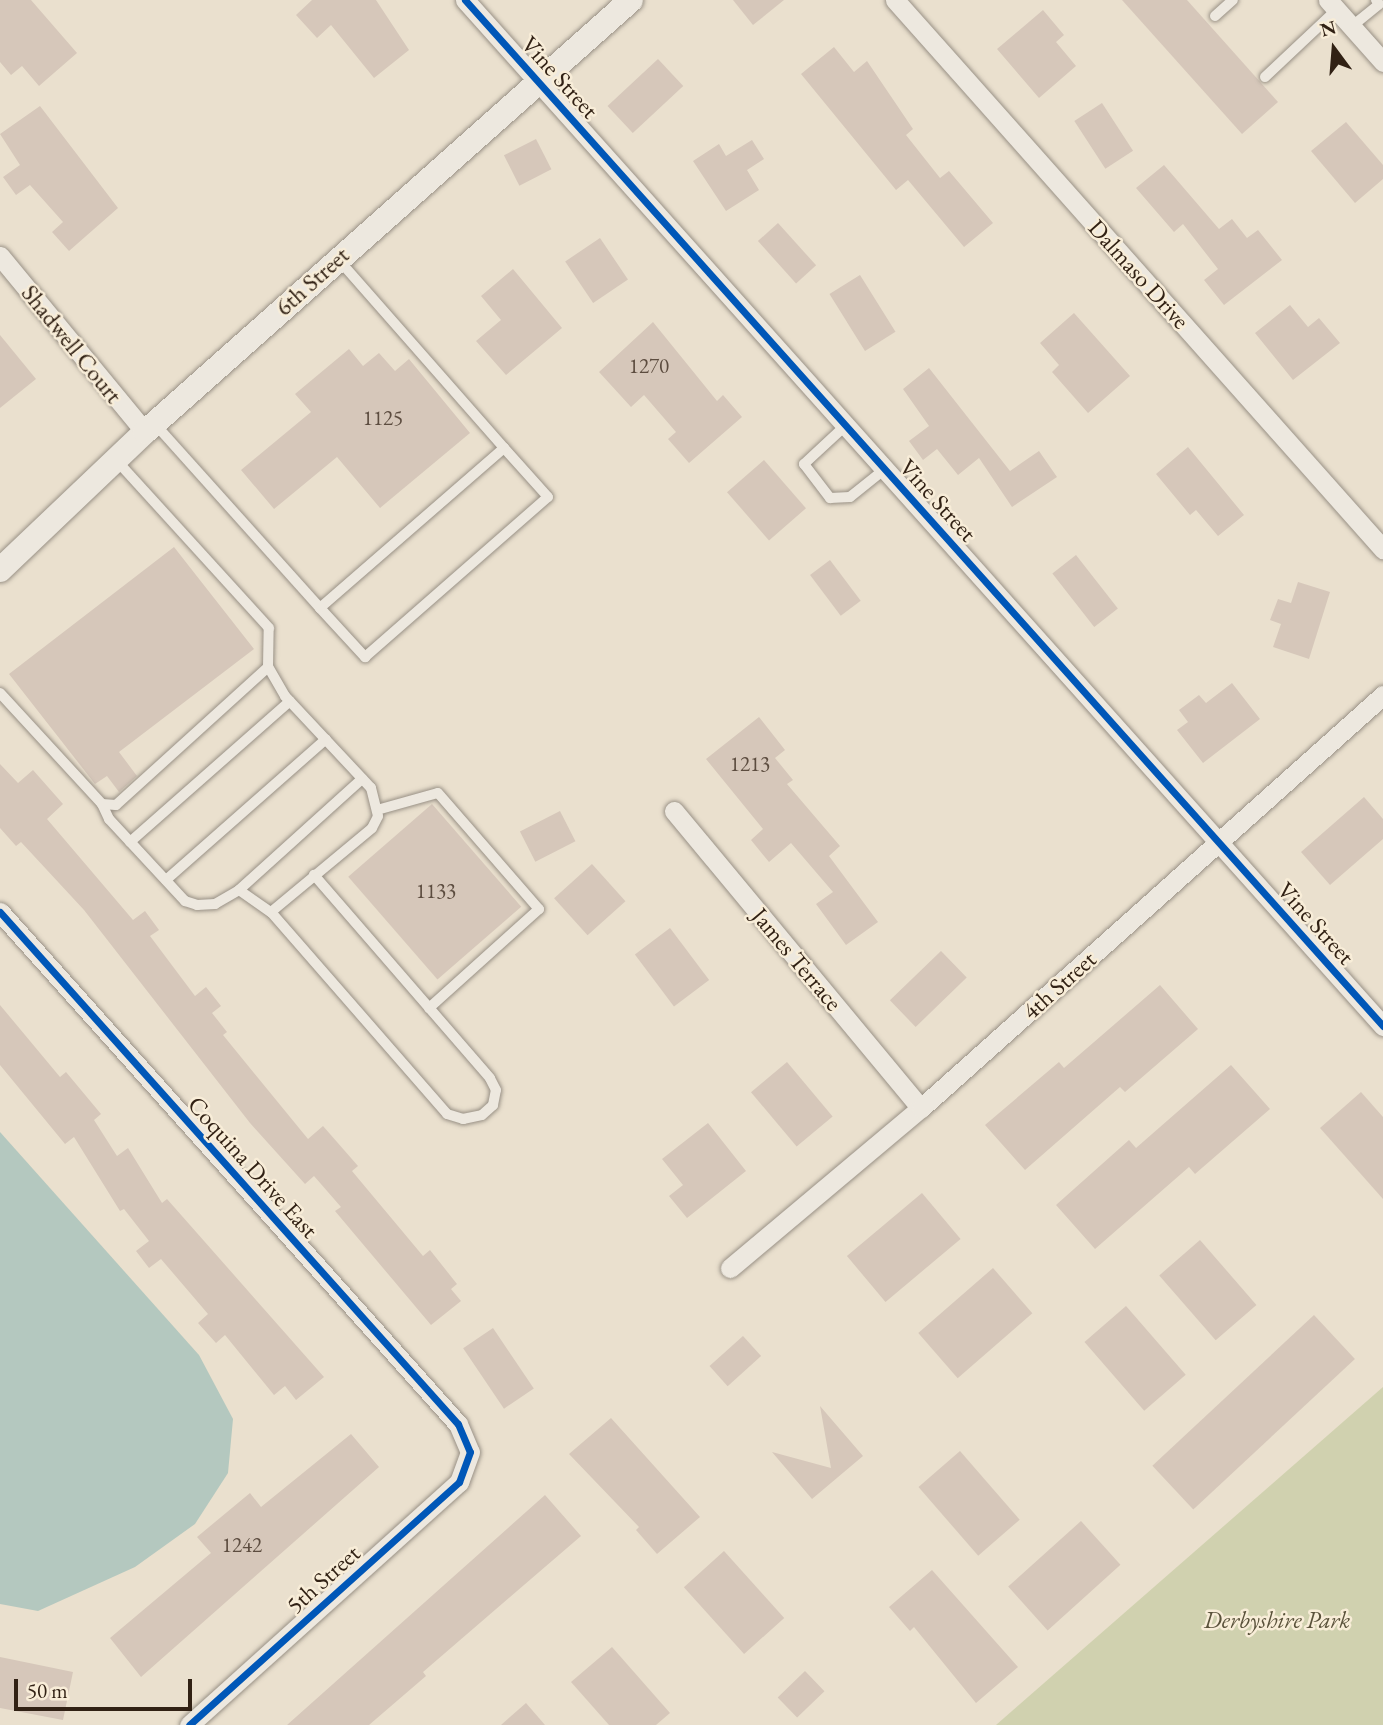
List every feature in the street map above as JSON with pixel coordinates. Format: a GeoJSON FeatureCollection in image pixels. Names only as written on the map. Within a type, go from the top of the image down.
{"type":"FeatureCollection","features":[{"type":"Feature","properties":{"kind":"street","name":"Vine Street"},"geometry":{"type":"LineString","coordinates":[[464,0],[1383,1026]]}},
{"type":"Feature","properties":{"kind":"street","name":"6th Street"},"geometry":{"type":"LineString","coordinates":[[0,570],[149,427],[537,80],[631,0]]}},
{"type":"Feature","properties":{"kind":"street","name":"Dalmaso Drive"},"geometry":{"type":"LineString","coordinates":[[895,0],[1383,548]]}},
{"type":"Feature","properties":{"kind":"street"},"geometry":{"type":"LineString","coordinates":[[1332,5],[1383,62]]}},
{"type":"Feature","properties":{"kind":"street","name":"Shadwell Court"},"geometry":{"type":"LineString","coordinates":[[0,256],[149,427]]}},
{"type":"Feature","properties":{"kind":"street","name":"4th Street"},"geometry":{"type":"LineString","coordinates":[[730,1268],[921,1108],[1383,695]]}},
{"type":"Feature","properties":{"kind":"street","name":"James Terrace"},"geometry":{"type":"LineString","coordinates":[[674,811],[921,1108]]}},
{"type":"Feature","properties":{"kind":"street","name":"Coquina Drive East"},"geometry":{"type":"LineString","coordinates":[[0,912],[458,1424],[470,1452]]}},
{"type":"Feature","properties":{"kind":"street","name":"5th Street"},"geometry":{"type":"LineString","coordinates":[[189,1725],[459,1482],[470,1452]]}},
{"type":"Feature","properties":{"kind":"lane"},"geometry":{"type":"LineString","coordinates":[[1215,16],[1233,0]]}},
{"type":"Feature","properties":{"kind":"lane"},"geometry":{"type":"LineString","coordinates":[[1351,27],[1379,4],[1376,0]]}},
{"type":"Feature","properties":{"kind":"lane"},"geometry":{"type":"LineString","coordinates":[[1265,77],[1332,5]]}},
{"type":"Feature","properties":{"kind":"lane"},"geometry":{"type":"LineString","coordinates":[[149,427],[365,657],[548,496],[338,259]]}},
{"type":"Feature","properties":{"kind":"lane"},"geometry":{"type":"LineString","coordinates":[[845,426],[804,464],[830,498],[850,497],[885,469]]}},
{"type":"Feature","properties":{"kind":"lane"},"geometry":{"type":"LineString","coordinates":[[320,608],[504,448]]}},
{"type":"Feature","properties":{"kind":"lane"},"geometry":{"type":"LineString","coordinates":[[116,459],[269,628],[268,667],[290,701],[362,779],[377,810],[372,828],[271,912]]}},
{"type":"Feature","properties":{"kind":"lane"},"geometry":{"type":"LineString","coordinates":[[102,804],[116,805],[268,667]]}},
{"type":"Feature","properties":{"kind":"lane"},"geometry":{"type":"LineString","coordinates":[[0,693],[102,804],[130,842],[185,901],[197,905],[215,904],[239,890],[362,779]]}},
{"type":"Feature","properties":{"kind":"lane"},"geometry":{"type":"LineString","coordinates":[[130,842],[290,701]]}},
{"type":"Feature","properties":{"kind":"lane"},"geometry":{"type":"LineString","coordinates":[[166,880],[326,740]]}},
{"type":"Feature","properties":{"kind":"lane"},"geometry":{"type":"LineString","coordinates":[[377,810],[438,793],[539,909],[429,1008]]}},
{"type":"Feature","properties":{"kind":"lane"},"geometry":{"type":"LineString","coordinates":[[239,890],[271,912],[447,1114],[463,1119],[482,1115],[493,1105],[496,1090],[314,875]]}},
{"type":"Feature","properties":{"kind":"green space","name":"Derbyshire Park"},"geometry":{"type":"Polygon","coordinates":[[[1383,1387],[1383,1725],[996,1725],[1383,1387]]]}},
{"type":"Feature","properties":{"kind":"shaded area"},"geometry":{"type":"Polygon","coordinates":[[[0,1132],[199,1355],[233,1419],[228,1473],[195,1524],[135,1567],[38,1611],[0,1604],[0,1132]]]}},
{"type":"Feature","properties":{"kind":"building"},"geometry":{"type":"Polygon","coordinates":[[[0,0],[31,0],[77,53],[39,86],[22,66],[11,75],[0,62],[0,0]]]}},
{"type":"Feature","properties":{"kind":"building"},"geometry":{"type":"Polygon","coordinates":[[[312,0],[376,0],[409,50],[374,78],[331,25],[317,38],[296,15],[312,0]]]}},
{"type":"Feature","properties":{"kind":"building"},"geometry":{"type":"Polygon","coordinates":[[[733,0],[784,0],[753,25],[733,0]]]}},
{"type":"Feature","properties":{"kind":"building"},"geometry":{"type":"Polygon","coordinates":[[[1122,0],[1187,0],[1278,102],[1242,134],[1122,0]]]}},
{"type":"Feature","properties":{"kind":"building"},"geometry":{"type":"Polygon","coordinates":[[[1043,10],[1064,35],[1056,42],[1076,66],[1039,98],[997,49],[1043,10]]]}},
{"type":"Feature","properties":{"kind":"building"},"geometry":{"type":"Polygon","coordinates":[[[834,47],[854,72],[867,61],[913,129],[906,135],[940,178],[949,171],[993,223],[964,247],[908,180],[896,190],[801,74],[834,47]]]}},
{"type":"Feature","properties":{"kind":"building"},"geometry":{"type":"Polygon","coordinates":[[[658,59],[683,86],[633,133],[608,106],[658,59]]]}},
{"type":"Feature","properties":{"kind":"building"},"geometry":{"type":"Polygon","coordinates":[[[1102,103],[1133,151],[1105,169],[1074,121],[1102,103]]]}},
{"type":"Feature","properties":{"kind":"building"},"geometry":{"type":"Polygon","coordinates":[[[40,106],[118,208],[69,251],[52,232],[63,222],[30,185],[16,195],[3,177],[20,165],[0,134],[40,106]]]}},
{"type":"Feature","properties":{"kind":"building"},"geometry":{"type":"Polygon","coordinates":[[[1346,122],[1383,165],[1383,179],[1355,203],[1311,151],[1346,122]]]}},
{"type":"Feature","properties":{"kind":"building"},"geometry":{"type":"Polygon","coordinates":[[[536,139],[551,169],[519,186],[504,155],[536,139]]]}},
{"type":"Feature","properties":{"kind":"building"},"geometry":{"type":"Polygon","coordinates":[[[752,140],[764,159],[747,170],[759,190],[726,211],[693,161],[719,144],[726,156],[752,140]]]}},
{"type":"Feature","properties":{"kind":"building"},"geometry":{"type":"Polygon","coordinates":[[[1164,165],[1219,229],[1232,219],[1247,238],[1258,230],[1282,260],[1224,305],[1204,280],[1218,269],[1183,224],[1174,232],[1136,188],[1164,165]]]}},
{"type":"Feature","properties":{"kind":"building"},"geometry":{"type":"Polygon","coordinates":[[[778,223],[816,265],[796,283],[758,241],[778,223]]]}},
{"type":"Feature","properties":{"kind":"building"},"geometry":{"type":"Polygon","coordinates":[[[600,238],[628,279],[593,303],[565,261],[600,238]]]}},
{"type":"Feature","properties":{"kind":"building"},"geometry":{"type":"Polygon","coordinates":[[[513,269],[562,328],[506,375],[476,341],[501,320],[481,296],[513,269]]]}},
{"type":"Feature","properties":{"kind":"building"},"geometry":{"type":"Polygon","coordinates":[[[860,275],[896,332],[865,351],[829,294],[860,275]]]}},
{"type":"Feature","properties":{"kind":"building"},"geometry":{"type":"Polygon","coordinates":[[[1290,305],[1308,327],[1319,318],[1340,343],[1293,380],[1255,333],[1290,305]]]}},
{"type":"Feature","properties":{"kind":"building"},"geometry":{"type":"Polygon","coordinates":[[[1074,313],[1130,376],[1088,413],[1052,372],[1059,365],[1040,343],[1074,313]]]}},
{"type":"Feature","properties":{"kind":"building"},"geometry":{"type":"Polygon","coordinates":[[[653,322],[717,401],[723,395],[742,417],[689,463],[668,439],[676,432],[644,395],[631,407],[599,372],[653,322]]]}},
{"type":"Feature","properties":{"kind":"building"},"geometry":{"type":"Polygon","coordinates":[[[0,335],[36,379],[0,408],[0,335]]]}},
{"type":"Feature","properties":{"kind":"building"},"geometry":{"type":"Polygon","coordinates":[[[349,349],[363,366],[379,353],[395,371],[409,359],[470,433],[380,508],[337,457],[274,509],[241,470],[311,412],[295,394],[349,349]]]}},
{"type":"Feature","properties":{"kind":"building"},"geometry":{"type":"Polygon","coordinates":[[[929,368],[1010,471],[1039,451],[1057,477],[1012,507],[979,458],[958,475],[937,449],[923,460],[909,441],[929,426],[903,389],[929,368]]]}},
{"type":"Feature","properties":{"kind":"building"},"geometry":{"type":"Polygon","coordinates":[[[1188,447],[1244,515],[1218,536],[1196,510],[1190,515],[1156,474],[1188,447]]]}},
{"type":"Feature","properties":{"kind":"building"},"geometry":{"type":"Polygon","coordinates":[[[764,460],[806,508],[769,540],[727,492],[764,460]]]}},
{"type":"Feature","properties":{"kind":"building"},"geometry":{"type":"Polygon","coordinates":[[[174,547],[254,649],[119,752],[137,776],[119,792],[107,776],[95,784],[9,674],[174,547]]]}},
{"type":"Feature","properties":{"kind":"building"},"geometry":{"type":"Polygon","coordinates":[[[1076,555],[1118,609],[1094,627],[1052,573],[1076,555]]]}},
{"type":"Feature","properties":{"kind":"building"},"geometry":{"type":"Polygon","coordinates":[[[830,560],[861,601],[841,616],[810,575],[830,560]]]}},
{"type":"Feature","properties":{"kind":"building"},"geometry":{"type":"Polygon","coordinates":[[[1298,582],[1330,592],[1309,659],[1273,647],[1281,624],[1270,620],[1278,599],[1291,603],[1298,582]]]}},
{"type":"Feature","properties":{"kind":"building"},"geometry":{"type":"Polygon","coordinates":[[[1232,683],[1260,719],[1203,763],[1177,730],[1188,722],[1179,710],[1199,695],[1206,703],[1232,683]]]}},
{"type":"Feature","properties":{"kind":"building"},"geometry":{"type":"Polygon","coordinates":[[[759,717],[785,750],[775,758],[793,780],[787,784],[840,846],[829,856],[878,922],[846,945],[816,904],[833,892],[791,843],[769,862],[751,840],[763,829],[706,759],[759,717]]]}},
{"type":"Feature","properties":{"kind":"building"},"geometry":{"type":"Polygon","coordinates":[[[0,764],[18,783],[33,770],[63,804],[47,819],[133,920],[145,911],[159,930],[150,936],[195,996],[206,987],[221,1006],[212,1013],[227,1032],[223,1035],[308,1139],[323,1126],[358,1166],[352,1171],[423,1256],[430,1250],[457,1284],[451,1289],[461,1301],[431,1325],[335,1211],[341,1207],[314,1176],[305,1184],[250,1123],[84,910],[21,842],[16,846],[0,828],[0,764]]]}},
{"type":"Feature","properties":{"kind":"building"},"geometry":{"type":"Polygon","coordinates":[[[1364,797],[1383,819],[1383,839],[1330,885],[1301,852],[1364,797]]]}},
{"type":"Feature","properties":{"kind":"building"},"geometry":{"type":"Polygon","coordinates":[[[432,804],[521,907],[437,979],[348,877],[432,804]]]}},
{"type":"Feature","properties":{"kind":"building"},"geometry":{"type":"Polygon","coordinates":[[[560,811],[575,841],[535,862],[520,831],[560,811]]]}},
{"type":"Feature","properties":{"kind":"building"},"geometry":{"type":"Polygon","coordinates":[[[592,864],[625,901],[588,935],[554,898],[592,864]]]}},
{"type":"Feature","properties":{"kind":"building"},"geometry":{"type":"Polygon","coordinates":[[[670,928],[709,980],[674,1006],[635,954],[670,928]]]}},
{"type":"Feature","properties":{"kind":"building"},"geometry":{"type":"Polygon","coordinates":[[[941,951],[967,978],[916,1027],[890,1000],[941,951]]]}},
{"type":"Feature","properties":{"kind":"building"},"geometry":{"type":"Polygon","coordinates":[[[1160,985],[1198,1029],[1125,1092],[1120,1087],[1025,1170],[985,1125],[1059,1062],[1064,1068],[1160,985]]]}},
{"type":"Feature","properties":{"kind":"building"},"geometry":{"type":"Polygon","coordinates":[[[0,1005],[60,1077],[66,1072],[101,1114],[94,1120],[117,1156],[128,1148],[162,1203],[167,1199],[324,1377],[296,1400],[285,1386],[274,1395],[225,1335],[216,1343],[198,1323],[208,1314],[161,1259],[149,1268],[136,1251],[149,1241],[124,1209],[120,1211],[74,1137],[65,1144],[0,1065],[0,1005]]]}},
{"type":"Feature","properties":{"kind":"building"},"geometry":{"type":"Polygon","coordinates":[[[787,1062],[833,1116],[797,1147],[751,1092],[787,1062]]]}},
{"type":"Feature","properties":{"kind":"building"},"geometry":{"type":"Polygon","coordinates":[[[1231,1065],[1270,1109],[1195,1174],[1189,1167],[1095,1249],[1056,1205],[1129,1140],[1136,1148],[1231,1065]]]}},
{"type":"Feature","properties":{"kind":"building"},"geometry":{"type":"Polygon","coordinates":[[[1361,1092],[1383,1117],[1383,1199],[1320,1128],[1361,1092]]]}},
{"type":"Feature","properties":{"kind":"building"},"geometry":{"type":"Polygon","coordinates":[[[708,1123],[746,1171],[687,1218],[669,1196],[683,1185],[662,1159],[708,1123]]]}},
{"type":"Feature","properties":{"kind":"building"},"geometry":{"type":"Polygon","coordinates":[[[922,1193],[961,1239],[885,1302],[847,1256],[922,1193]]]}},
{"type":"Feature","properties":{"kind":"building"},"geometry":{"type":"Polygon","coordinates":[[[1200,1240],[1256,1305],[1216,1340],[1159,1275],[1200,1240]]]}},
{"type":"Feature","properties":{"kind":"building"},"geometry":{"type":"Polygon","coordinates":[[[993,1268],[1032,1313],[958,1378],[918,1333],[993,1268]]]}},
{"type":"Feature","properties":{"kind":"building"},"geometry":{"type":"Polygon","coordinates":[[[1126,1306],[1186,1375],[1144,1411],[1084,1342],[1126,1306]]]}},
{"type":"Feature","properties":{"kind":"building"},"geometry":{"type":"Polygon","coordinates":[[[1314,1315],[1355,1359],[1193,1510],[1152,1466],[1314,1315]]]}},
{"type":"Feature","properties":{"kind":"building"},"geometry":{"type":"Polygon","coordinates":[[[493,1328],[534,1389],[504,1409],[463,1348],[493,1328]]]}},
{"type":"Feature","properties":{"kind":"building"},"geometry":{"type":"Polygon","coordinates":[[[743,1336],[761,1356],[728,1386],[710,1366],[743,1336]]]}},
{"type":"Feature","properties":{"kind":"building"},"geometry":{"type":"Polygon","coordinates":[[[820,1406],[863,1456],[812,1499],[772,1452],[831,1468],[820,1406]]]}},
{"type":"Feature","properties":{"kind":"building"},"geometry":{"type":"Polygon","coordinates":[[[611,1418],[700,1517],[657,1554],[636,1530],[639,1527],[569,1454],[611,1418]]]}},
{"type":"Feature","properties":{"kind":"building"},"geometry":{"type":"Polygon","coordinates":[[[351,1434],[379,1467],[141,1677],[110,1638],[211,1553],[197,1537],[250,1493],[261,1507],[351,1434]]]}},
{"type":"Feature","properties":{"kind":"building"},"geometry":{"type":"Polygon","coordinates":[[[960,1451],[1020,1520],[978,1556],[918,1487],[960,1451]]]}},
{"type":"Feature","properties":{"kind":"building"},"geometry":{"type":"Polygon","coordinates":[[[545,1495],[581,1536],[423,1672],[426,1676],[369,1725],[287,1725],[545,1495]]]}},
{"type":"Feature","properties":{"kind":"building"},"geometry":{"type":"Polygon","coordinates":[[[1081,1521],[1120,1565],[1048,1630],[1008,1587],[1081,1521]]]}},
{"type":"Feature","properties":{"kind":"building"},"geometry":{"type":"Polygon","coordinates":[[[724,1551],[784,1618],[744,1654],[684,1587],[724,1551]]]}},
{"type":"Feature","properties":{"kind":"building"},"geometry":{"type":"Polygon","coordinates":[[[932,1570],[1018,1667],[976,1703],[914,1627],[910,1631],[889,1607],[932,1570]]]}},
{"type":"Feature","properties":{"kind":"building"},"geometry":{"type":"Polygon","coordinates":[[[612,1647],[670,1713],[656,1725],[609,1725],[571,1682],[612,1647]]]}},
{"type":"Feature","properties":{"kind":"building"},"geometry":{"type":"Polygon","coordinates":[[[0,1657],[73,1672],[63,1720],[0,1708],[0,1657]]]}},
{"type":"Feature","properties":{"kind":"building"},"geometry":{"type":"Polygon","coordinates":[[[805,1671],[824,1691],[797,1718],[778,1697],[805,1671]]]}},
{"type":"Feature","properties":{"kind":"building"},"geometry":{"type":"Polygon","coordinates":[[[526,1703],[545,1725],[501,1725],[526,1703]]]}},
{"type":"Feature","properties":{"kind":"cycle path"},"geometry":{"type":"LineString","coordinates":[[465,0],[1383,1026]]}},
{"type":"Feature","properties":{"kind":"cycle path"},"geometry":{"type":"LineString","coordinates":[[0,912],[458,1424],[470,1452],[459,1482],[189,1725]]}}]}
